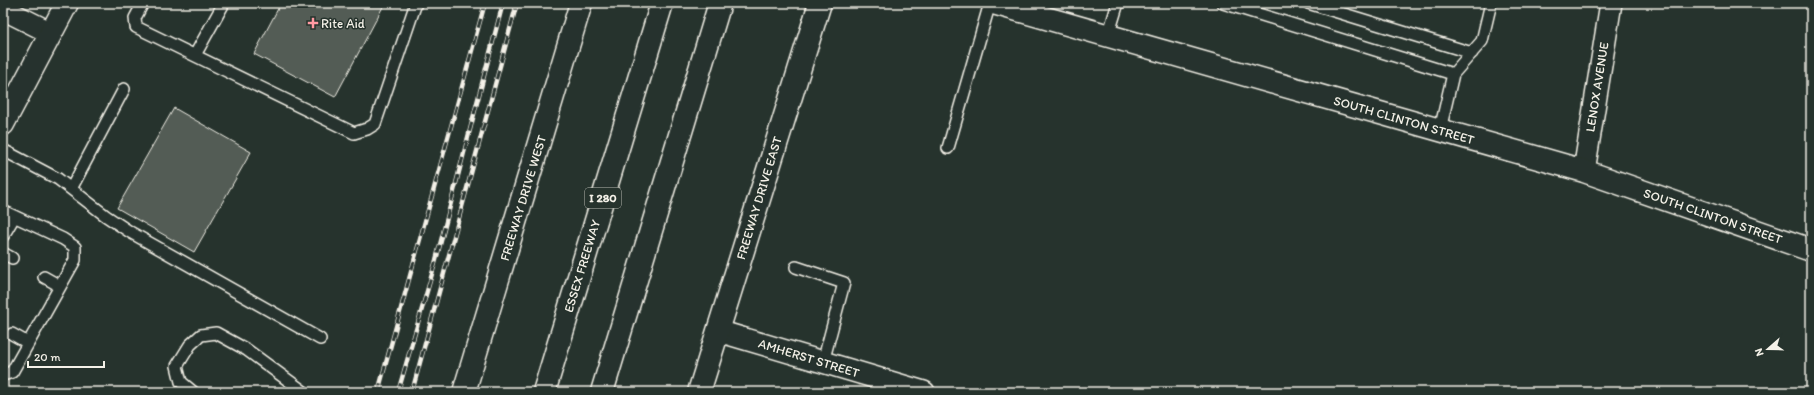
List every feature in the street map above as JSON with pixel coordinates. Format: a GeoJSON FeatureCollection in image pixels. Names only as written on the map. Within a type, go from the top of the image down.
{"type":"FeatureCollection","features":[{"type":"Feature","properties":{"kind":"main road"},"geometry":{"type":"LineString","coordinates":[[3,124],[67,3]]}},
{"type":"Feature","properties":{"kind":"main road","name":"FREEWAY DRIVE WEST"},"geometry":{"type":"LineString","coordinates":[[464,392],[581,3]]}},
{"type":"Feature","properties":{"kind":"main road","name":"ESSEX FREEWAY"},"geometry":{"type":"LineString","coordinates":[[544,392],[662,3]]}},
{"type":"Feature","properties":{"kind":"main road"},"geometry":{"type":"LineString","coordinates":[[602,392],[720,3]]}},
{"type":"Feature","properties":{"kind":"main road","name":"FREEWAY DRIVE EAST"},"geometry":{"type":"LineString","coordinates":[[699,392],[820,3]]}},
{"type":"Feature","properties":{"kind":"main road","name":"SOUTH CLINTON STREET"},"geometry":{"type":"LineString","coordinates":[[992,3],[1584,171],[1811,250]]}},
{"type":"Feature","properties":{"kind":"street","name":"LENOX AVENUE"},"geometry":{"type":"LineString","coordinates":[[1584,171],[1611,3]]}},
{"type":"Feature","properties":{"kind":"street"},"geometry":{"type":"LineString","coordinates":[[3,9],[51,33]]}},
{"type":"Feature","properties":{"kind":"street","name":"AMHERST STREET"},"geometry":{"type":"LineString","coordinates":[[718,331],[924,392]]}},
{"type":"Feature","properties":{"kind":"lane"},"geometry":{"type":"LineString","coordinates":[[143,3],[135,18],[136,27],[354,133],[368,129],[375,124],[416,3]]}},
{"type":"Feature","properties":{"kind":"lane"},"geometry":{"type":"LineString","coordinates":[[195,55],[224,3]]}},
{"type":"Feature","properties":{"kind":"lane"},"geometry":{"type":"LineString","coordinates":[[948,148],[992,3]]}},
{"type":"Feature","properties":{"kind":"lane"},"geometry":{"type":"LineString","coordinates":[[1108,36],[1118,3]]}},
{"type":"Feature","properties":{"kind":"lane"},"geometry":{"type":"LineString","coordinates":[[1222,3],[1453,74]]}},
{"type":"Feature","properties":{"kind":"lane"},"geometry":{"type":"LineString","coordinates":[[1308,3],[1472,53]]}},
{"type":"Feature","properties":{"kind":"lane"},"geometry":{"type":"LineString","coordinates":[[1440,130],[1453,74],[1482,41],[1492,3]]}},
{"type":"Feature","properties":{"kind":"lane"},"geometry":{"type":"LineString","coordinates":[[71,189],[124,89]]}},
{"type":"Feature","properties":{"kind":"lane"},"geometry":{"type":"LineString","coordinates":[[3,150],[58,179],[106,216],[130,232],[320,338]]}},
{"type":"Feature","properties":{"kind":"lane"},"geometry":{"type":"LineString","coordinates":[[3,211],[64,239],[75,247],[75,260],[12,372],[3,375]]}},
{"type":"Feature","properties":{"kind":"lane"},"geometry":{"type":"LineString","coordinates":[[3,236],[14,217]]}},
{"type":"Feature","properties":{"kind":"lane"},"geometry":{"type":"LineString","coordinates":[[796,267],[844,284],[823,362]]}},
{"type":"Feature","properties":{"kind":"lane"},"geometry":{"type":"LineString","coordinates":[[44,277],[60,286]]}},
{"type":"Feature","properties":{"kind":"lane"},"geometry":{"type":"LineString","coordinates":[[193,392],[181,382],[177,366],[190,345],[195,340],[201,335],[216,333],[247,350],[304,392]]}},
{"type":"Feature","properties":{"kind":"lane"},"geometry":{"type":"LineString","coordinates":[[12,334],[28,343]]}},
{"type":"Feature","properties":{"kind":"building"},"geometry":{"type":"Polygon","coordinates":[[[281,3],[385,3],[335,97],[254,54],[281,3]]]}},
{"type":"Feature","properties":{"kind":"building"},"geometry":{"type":"Polygon","coordinates":[[[174,108],[251,152],[194,252],[117,208],[174,108]]]}},
{"type":"Feature","properties":{"kind":"railway"},"geometry":{"type":"LineString","coordinates":[[378,392],[485,3]]}},
{"type":"Feature","properties":{"kind":"railway"},"geometry":{"type":"LineString","coordinates":[[398,392],[436,260],[503,3]]}},
{"type":"Feature","properties":{"kind":"railway"},"geometry":{"type":"LineString","coordinates":[[412,392],[517,3]]}},
{"type":"Feature","properties":{"kind":"place","name":"Rite Aid"},"geometry":{"type":"Point","coordinates":[313,23]}}]}
